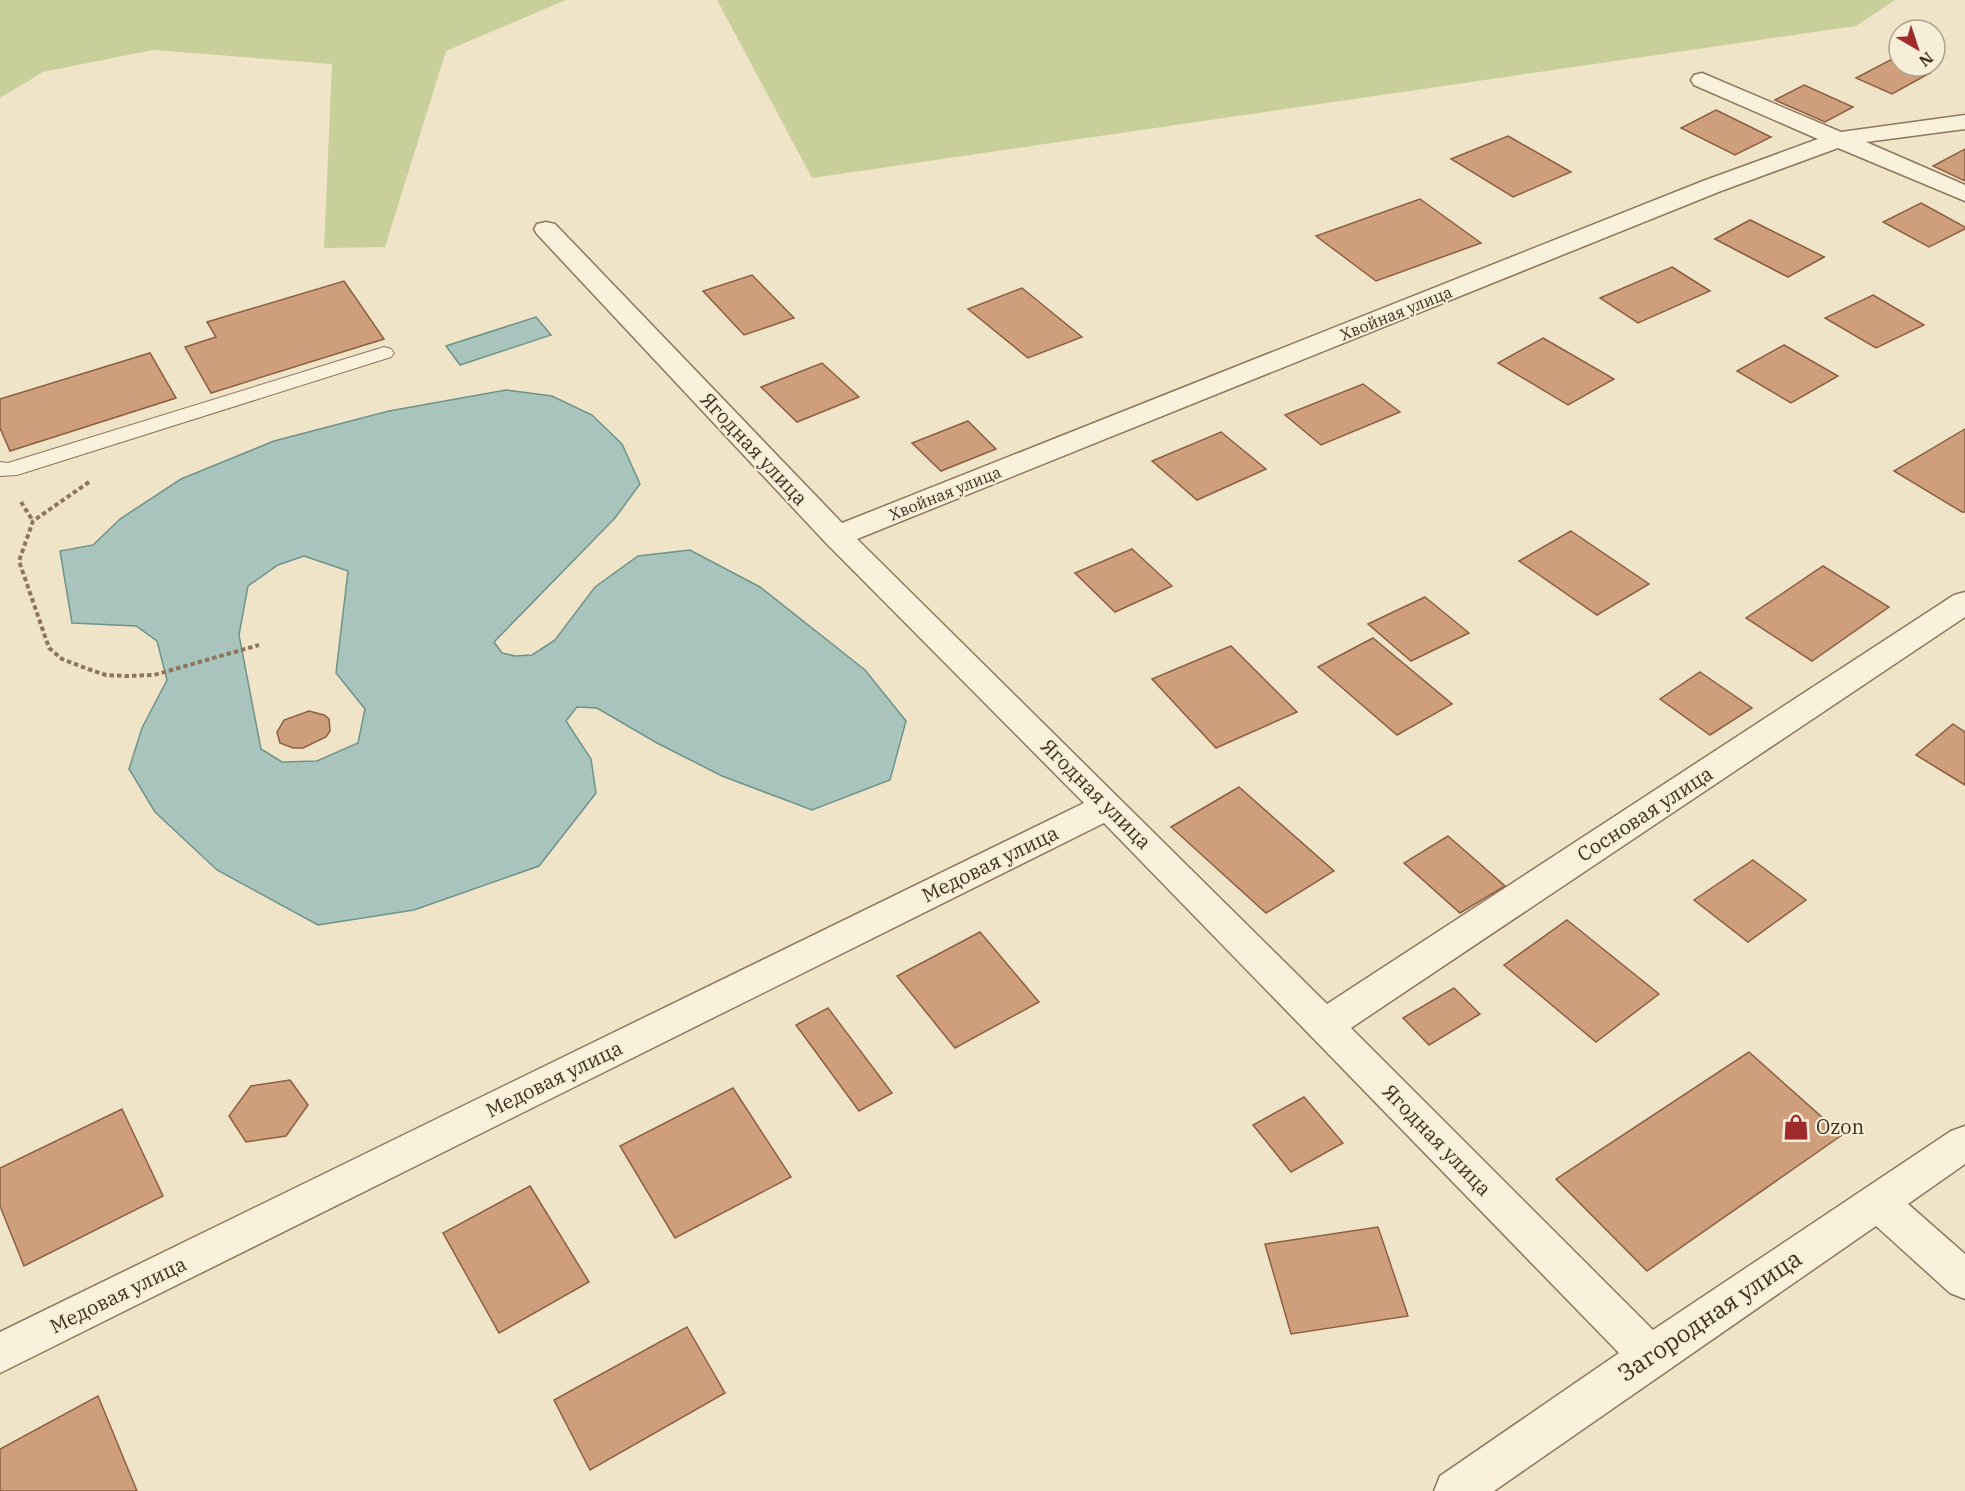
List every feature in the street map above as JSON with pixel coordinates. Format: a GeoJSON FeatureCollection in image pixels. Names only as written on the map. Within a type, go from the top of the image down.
{"type":"FeatureCollection","features":[{"type":"Feature","properties":{"kind":"street"},"geometry":{"type":"LineString","coordinates":[[1702,80],[1965,194]]}},
{"type":"Feature","properties":{"kind":"street","name":"Хвойная улица"},"geometry":{"type":"LineString","coordinates":[[837,536],[1712,186],[1840,139],[1965,122]]}},
{"type":"Feature","properties":{"kind":"street","name":"Ягодная улица"},"geometry":{"type":"LineString","coordinates":[[546,229],[837,536],[1108,806],[1650,1356]]}},
{"type":"Feature","properties":{"kind":"street","name":"Сосновая улица"},"geometry":{"type":"LineString","coordinates":[[1324,1026],[1965,602]]}},
{"type":"Feature","properties":{"kind":"street","name":"Медовая улица"},"geometry":{"type":"LineString","coordinates":[[0,1353],[1108,806]]}},
{"type":"Feature","properties":{"kind":"street","name":"Загородная улица"},"geometry":{"type":"LineString","coordinates":[[1456,1491],[1650,1356],[1965,1143]]}},
{"type":"Feature","properties":{"kind":"street"},"geometry":{"type":"LineString","coordinates":[[1879,1203],[1965,1280]]}},
{"type":"Feature","properties":{"kind":"lane"},"geometry":{"type":"LineString","coordinates":[[0,469],[9,470],[384,353]]}},
{"type":"Feature","properties":{"kind":"path"},"geometry":{"type":"LineString","coordinates":[[93,480],[33,521],[19,561],[49,648],[62,659],[106,675],[154,675],[259,645]]}},
{"type":"Feature","properties":{"kind":"green space"},"geometry":{"type":"Polygon","coordinates":[[[0,0],[566,0],[446,51],[385,247],[324,248],[332,64],[153,50],[43,72],[0,98],[0,0]]]}},
{"type":"Feature","properties":{"kind":"green space"},"geometry":{"type":"Polygon","coordinates":[[[717,0],[1895,0],[1856,26],[812,178],[717,0]]]}},
{"type":"Feature","properties":{"kind":"water"},"geometry":{"type":"Polygon","coordinates":[[[536,317],[551,335],[460,365],[446,346],[536,317]]]}},
{"type":"Feature","properties":{"kind":"water"},"geometry":{"type":"Polygon","coordinates":[[[506,390],[552,396],[592,415],[622,444],[640,484],[615,518],[494,642],[502,653],[515,656],[532,655],[555,640],[595,587],[638,556],[690,550],[760,587],[865,670],[906,721],[890,780],[812,810],[722,776],[657,743],[597,708],[577,707],[566,721],[591,759],[596,793],[539,866],[414,910],[318,925],[217,870],[155,812],[129,769],[142,728],[167,680],[157,641],[136,626],[72,623],[60,551],[93,545],[120,519],[181,479],[274,441],[389,411],[506,390]],[[304,556],[278,565],[248,586],[239,635],[261,749],[282,762],[317,761],[358,743],[365,709],[336,673],[348,571],[304,556]]]}},
{"type":"Feature","properties":{"kind":"building"},"geometry":{"type":"Polygon","coordinates":[[[1887,62],[1887,78],[1921,78],[1892,94],[1856,78],[1887,62]]]}},
{"type":"Feature","properties":{"kind":"building"},"geometry":{"type":"Polygon","coordinates":[[[1804,85],[1853,107],[1825,122],[1775,100],[1804,85]]]}},
{"type":"Feature","properties":{"kind":"building"},"geometry":{"type":"Polygon","coordinates":[[[1716,110],[1771,137],[1735,155],[1681,128],[1716,110]]]}},
{"type":"Feature","properties":{"kind":"building"},"geometry":{"type":"Polygon","coordinates":[[[1508,136],[1571,172],[1513,197],[1451,159],[1508,136]]]}},
{"type":"Feature","properties":{"kind":"building"},"geometry":{"type":"Polygon","coordinates":[[[1965,149],[1965,181],[1933,166],[1965,149]]]}},
{"type":"Feature","properties":{"kind":"building"},"geometry":{"type":"Polygon","coordinates":[[[1420,199],[1481,243],[1376,281],[1316,236],[1420,199]]]}},
{"type":"Feature","properties":{"kind":"building"},"geometry":{"type":"Polygon","coordinates":[[[1921,203],[1965,229],[1929,247],[1883,222],[1921,203]]]}},
{"type":"Feature","properties":{"kind":"building"},"geometry":{"type":"Polygon","coordinates":[[[1750,220],[1824,257],[1788,277],[1715,239],[1750,220]]]}},
{"type":"Feature","properties":{"kind":"building"},"geometry":{"type":"Polygon","coordinates":[[[1750,220],[1824,257],[1788,277],[1715,239],[1750,220]]]}},
{"type":"Feature","properties":{"kind":"building"},"geometry":{"type":"Polygon","coordinates":[[[1672,267],[1710,291],[1638,323],[1600,298],[1672,267]]]}},
{"type":"Feature","properties":{"kind":"building"},"geometry":{"type":"Polygon","coordinates":[[[752,275],[794,318],[744,335],[703,291],[752,275]]]}},
{"type":"Feature","properties":{"kind":"building"},"geometry":{"type":"Polygon","coordinates":[[[344,281],[384,339],[211,393],[185,347],[216,337],[207,322],[344,281]]]}},
{"type":"Feature","properties":{"kind":"building"},"geometry":{"type":"Polygon","coordinates":[[[1022,288],[1082,337],[1028,358],[968,309],[1022,288]]]}},
{"type":"Feature","properties":{"kind":"building"},"geometry":{"type":"Polygon","coordinates":[[[1873,295],[1924,325],[1876,348],[1825,318],[1873,295]]]}},
{"type":"Feature","properties":{"kind":"building"},"geometry":{"type":"Polygon","coordinates":[[[1543,338],[1614,379],[1568,405],[1498,363],[1543,338]]]}},
{"type":"Feature","properties":{"kind":"building"},"geometry":{"type":"Polygon","coordinates":[[[1784,345],[1838,376],[1791,403],[1737,371],[1784,345]]]}},
{"type":"Feature","properties":{"kind":"building"},"geometry":{"type":"Polygon","coordinates":[[[150,353],[176,398],[10,451],[0,428],[0,399],[150,353]]]}},
{"type":"Feature","properties":{"kind":"building"},"geometry":{"type":"Polygon","coordinates":[[[822,363],[859,397],[797,422],[761,387],[822,363]]]}},
{"type":"Feature","properties":{"kind":"building"},"geometry":{"type":"Polygon","coordinates":[[[1363,384],[1400,412],[1321,445],[1285,415],[1363,384]]]}},
{"type":"Feature","properties":{"kind":"building"},"geometry":{"type":"Polygon","coordinates":[[[968,421],[996,449],[941,471],[912,443],[968,421]]]}},
{"type":"Feature","properties":{"kind":"building"},"geometry":{"type":"Polygon","coordinates":[[[1965,429],[1965,512],[1962,512],[1894,471],[1965,429]]]}},
{"type":"Feature","properties":{"kind":"building"},"geometry":{"type":"Polygon","coordinates":[[[1221,432],[1266,469],[1197,500],[1152,461],[1221,432]]]}},
{"type":"Feature","properties":{"kind":"building"},"geometry":{"type":"Polygon","coordinates":[[[1571,531],[1649,584],[1597,615],[1519,561],[1571,531]]]}},
{"type":"Feature","properties":{"kind":"building"},"geometry":{"type":"Polygon","coordinates":[[[1132,549],[1172,586],[1115,612],[1075,573],[1132,549]]]}},
{"type":"Feature","properties":{"kind":"building"},"geometry":{"type":"Polygon","coordinates":[[[1823,566],[1889,607],[1812,661],[1746,618],[1823,566]]]}},
{"type":"Feature","properties":{"kind":"building"},"geometry":{"type":"Polygon","coordinates":[[[1425,597],[1469,633],[1411,661],[1368,624],[1425,597]]]}},
{"type":"Feature","properties":{"kind":"building"},"geometry":{"type":"Polygon","coordinates":[[[1373,638],[1452,704],[1397,735],[1318,667],[1373,638]]]}},
{"type":"Feature","properties":{"kind":"building"},"geometry":{"type":"Polygon","coordinates":[[[1231,646],[1297,712],[1216,748],[1152,679],[1231,646]]]}},
{"type":"Feature","properties":{"kind":"building"},"geometry":{"type":"Polygon","coordinates":[[[1700,672],[1752,708],[1710,735],[1660,699],[1700,672]]]}},
{"type":"Feature","properties":{"kind":"building"},"geometry":{"type":"Polygon","coordinates":[[[309,711],[324,715],[329,719],[330,731],[326,737],[303,748],[293,748],[280,743],[277,732],[284,720],[309,711]]]}},
{"type":"Feature","properties":{"kind":"building"},"geometry":{"type":"Polygon","coordinates":[[[1953,724],[1965,732],[1965,785],[1916,755],[1953,724]]]}},
{"type":"Feature","properties":{"kind":"building"},"geometry":{"type":"Polygon","coordinates":[[[1239,787],[1334,871],[1266,913],[1171,827],[1239,787]]]}},
{"type":"Feature","properties":{"kind":"building"},"geometry":{"type":"Polygon","coordinates":[[[1448,836],[1505,886],[1460,913],[1404,863],[1448,836]]]}},
{"type":"Feature","properties":{"kind":"building"},"geometry":{"type":"Polygon","coordinates":[[[1753,860],[1806,900],[1748,942],[1694,900],[1753,860]]]}},
{"type":"Feature","properties":{"kind":"building"},"geometry":{"type":"Polygon","coordinates":[[[1567,920],[1659,994],[1596,1042],[1504,965],[1567,920]]]}},
{"type":"Feature","properties":{"kind":"building"},"geometry":{"type":"Polygon","coordinates":[[[980,932],[1039,1002],[955,1048],[897,976],[980,932]]]}},
{"type":"Feature","properties":{"kind":"building"},"geometry":{"type":"Polygon","coordinates":[[[1454,988],[1480,1014],[1429,1045],[1403,1018],[1454,988]]]}},
{"type":"Feature","properties":{"kind":"building"},"geometry":{"type":"Polygon","coordinates":[[[828,1008],[892,1093],[859,1111],[796,1025],[828,1008]]]}},
{"type":"Feature","properties":{"kind":"building"},"geometry":{"type":"Polygon","coordinates":[[[1749,1052],[1842,1135],[1647,1271],[1556,1179],[1749,1052]]]}},
{"type":"Feature","properties":{"kind":"building"},"geometry":{"type":"Polygon","coordinates":[[[290,1080],[308,1105],[286,1136],[246,1142],[229,1116],[251,1086],[290,1080]]]}},
{"type":"Feature","properties":{"kind":"building"},"geometry":{"type":"Polygon","coordinates":[[[733,1088],[791,1177],[675,1238],[620,1146],[733,1088]]]}},
{"type":"Feature","properties":{"kind":"building"},"geometry":{"type":"Polygon","coordinates":[[[1304,1097],[1343,1143],[1291,1172],[1253,1125],[1304,1097]]]}},
{"type":"Feature","properties":{"kind":"building"},"geometry":{"type":"Polygon","coordinates":[[[122,1109],[163,1196],[24,1266],[0,1206],[0,1168],[122,1109]]]}},
{"type":"Feature","properties":{"kind":"building"},"geometry":{"type":"Polygon","coordinates":[[[530,1186],[589,1282],[499,1333],[443,1233],[530,1186]]]}},
{"type":"Feature","properties":{"kind":"building"},"geometry":{"type":"Polygon","coordinates":[[[1378,1227],[1408,1316],[1291,1334],[1265,1244],[1378,1227]]]}},
{"type":"Feature","properties":{"kind":"building"},"geometry":{"type":"Polygon","coordinates":[[[687,1327],[725,1393],[590,1470],[554,1400],[687,1327]]]}},
{"type":"Feature","properties":{"kind":"building"},"geometry":{"type":"Polygon","coordinates":[[[98,1396],[137,1491],[0,1491],[0,1449],[98,1396]]]}},
{"type":"Feature","properties":{"kind":"place","name":"Ozon"},"geometry":{"type":"Point","coordinates":[1796,1127]}}]}
